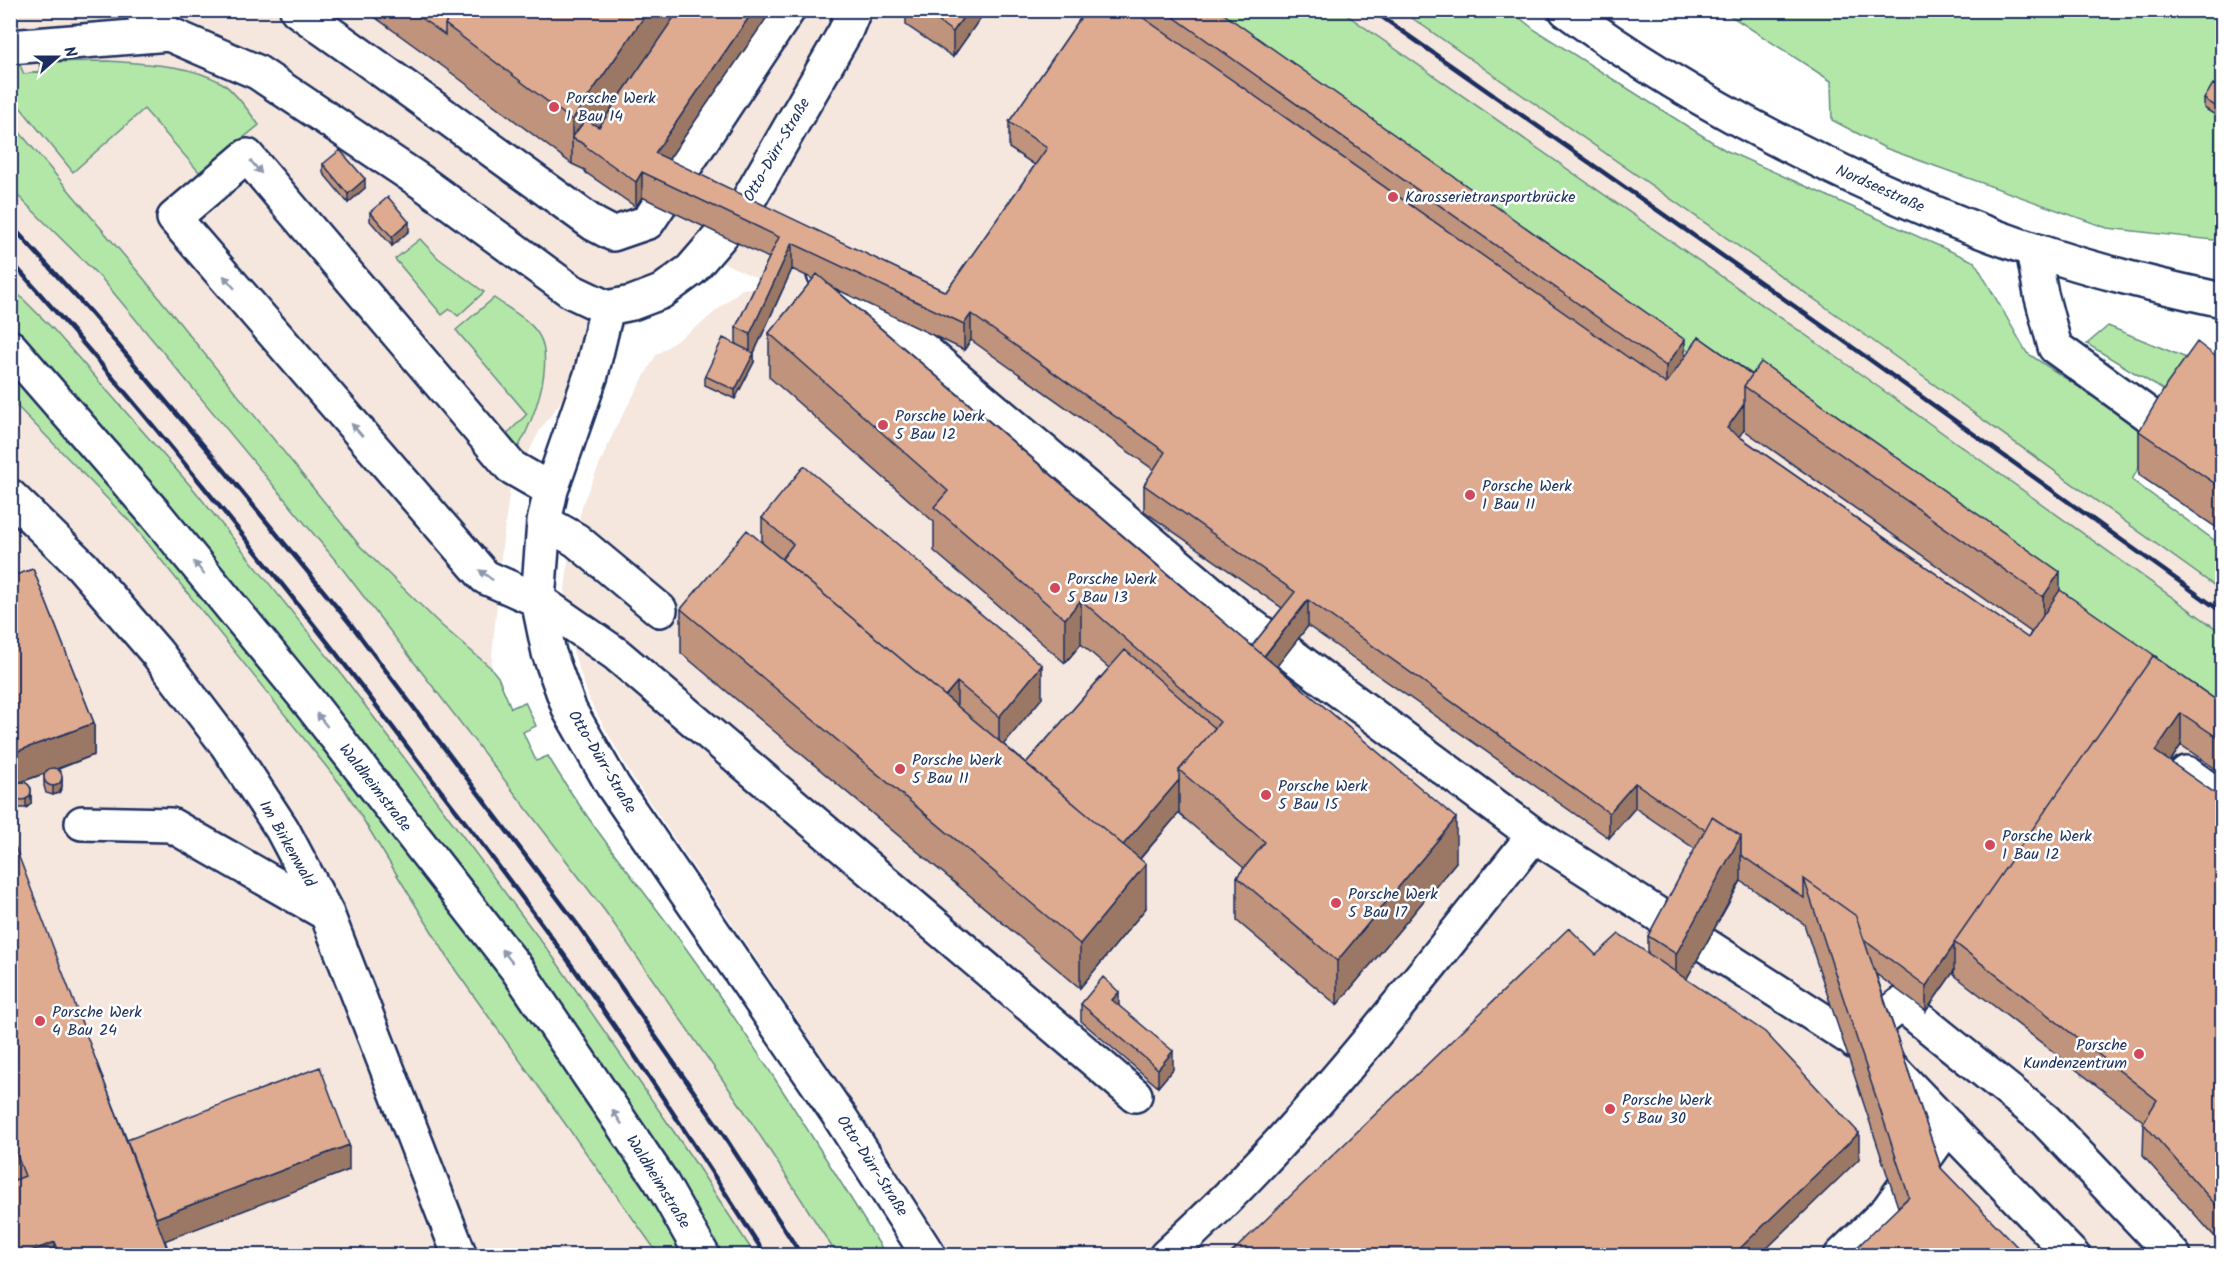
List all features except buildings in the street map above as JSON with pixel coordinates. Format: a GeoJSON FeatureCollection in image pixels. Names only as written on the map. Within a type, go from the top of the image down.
{"type":"FeatureCollection","features":[{"type":"Feature","properties":{"kind":"street"},"geometry":{"type":"LineString","coordinates":[[142,10],[169,34],[257,72],[420,181],[571,291],[607,308]]}},
{"type":"Feature","properties":{"kind":"street"},"geometry":{"type":"LineString","coordinates":[[297,10],[594,224],[613,234],[648,222],[788,10]]}},
{"type":"Feature","properties":{"kind":"street","name":"Otto-Dürr-Straße"},"geometry":{"type":"LineString","coordinates":[[854,10],[845,32],[742,211],[691,270],[661,292],[632,303],[607,308],[591,375],[551,490],[544,522],[538,600],[549,652],[570,711],[613,786],[838,1114],[929,1256]]}},
{"type":"Feature","properties":{"kind":"street","name":"Nordseestraße"},"geometry":{"type":"LineString","coordinates":[[1566,10],[1690,92],[1759,132],[1939,215],[2033,250],[2086,266],[2223,300]]}},
{"type":"Feature","properties":{"kind":"street"},"geometry":{"type":"LineString","coordinates":[[10,47],[169,34]]}},
{"type":"Feature","properties":{"kind":"street"},"geometry":{"type":"LineString","coordinates":[[551,490],[511,467],[247,156],[174,218],[485,577],[538,600],[616,654],[1136,1095]]}},
{"type":"Feature","properties":{"kind":"street"},"geometry":{"type":"LineString","coordinates":[[742,211],[770,232]]}},
{"type":"Feature","properties":{"kind":"street"},"geometry":{"type":"LineString","coordinates":[[2033,250],[2041,294],[2055,347],[2168,428]]}},
{"type":"Feature","properties":{"kind":"street"},"geometry":{"type":"LineString","coordinates":[[798,254],[919,346],[1236,614],[1534,835],[1883,1059],[2073,1256]]}},
{"type":"Feature","properties":{"kind":"street","name":"Waldheimstraße"},"geometry":{"type":"LineString","coordinates":[[10,347],[156,515],[282,670],[517,969],[660,1180],[703,1256]]}},
{"type":"Feature","properties":{"kind":"street","name":"Im Birkenwald"},"geometry":{"type":"LineString","coordinates":[[10,496],[82,566],[157,653],[227,745],[282,829],[327,914],[460,1256]]}},
{"type":"Feature","properties":{"kind":"street"},"geometry":{"type":"LineString","coordinates":[[544,522],[576,540],[660,610]]}},
{"type":"Feature","properties":{"kind":"street"},"geometry":{"type":"LineString","coordinates":[[2186,773],[2223,799]]}},
{"type":"Feature","properties":{"kind":"street"},"geometry":{"type":"LineString","coordinates":[[82,823],[171,825],[327,914]]}},
{"type":"Feature","properties":{"kind":"street"},"geometry":{"type":"LineString","coordinates":[[1166,1256],[1242,1184],[1321,1099],[1534,835]]}},
{"type":"Feature","properties":{"kind":"street"},"geometry":{"type":"LineString","coordinates":[[1856,1042],[1901,1004],[2045,1120],[2174,1256]]}},
{"type":"Feature","properties":{"kind":"street"},"geometry":{"type":"LineString","coordinates":[[1841,1256],[1888,1210],[1948,1126]]}},
{"type":"Feature","properties":{"kind":"shaded area"},"geometry":{"type":"Polygon","coordinates":[[[10,11],[1178,11],[2036,592],[2222,723],[2222,1255],[952,1255],[832,1071],[631,775],[590,701],[562,619],[568,561],[584,500],[616,427],[656,355],[702,323],[742,289],[776,287],[707,255],[686,278],[603,343],[540,430],[510,488],[491,668],[441,625],[360,546],[144,279],[11,121],[10,11]]]}},
{"type":"Feature","properties":{"kind":"shaded area"},"geometry":{"type":"Polygon","coordinates":[[[1341,11],[1402,11],[1844,320],[2222,591],[2222,633],[1824,348],[1341,11]]]}},
{"type":"Feature","properties":{"kind":"shaded area"},"geometry":{"type":"Polygon","coordinates":[[[10,189],[103,280],[341,567],[605,911],[741,1106],[837,1255],[755,1255],[694,1161],[553,957],[340,672],[195,491],[54,330],[11,287],[10,189]]]}},
{"type":"Feature","properties":{"kind":"shaded area"},"geometry":{"type":"Polygon","coordinates":[[[10,400],[134,526],[345,790],[456,971],[659,1255],[11,1255],[10,400]]]}},
{"type":"Feature","properties":{"kind":"green space"},"geometry":{"type":"Polygon","coordinates":[[[1196,11],[1341,11],[1824,348],[2222,633],[2222,729],[1451,183],[1196,11]]]}},
{"type":"Feature","properties":{"kind":"green space"},"geometry":{"type":"Polygon","coordinates":[[[1402,11],[1511,11],[1535,30],[1725,150],[1975,262],[2027,353],[2155,437],[2132,480],[2222,546],[2222,591],[1844,320],[1402,11]]]}},
{"type":"Feature","properties":{"kind":"green space"},"geometry":{"type":"Polygon","coordinates":[[[1653,11],[2222,11],[2222,241],[2107,228],[1885,148],[1832,120],[1831,81],[1725,12],[1657,13],[1653,11]]]}},
{"type":"Feature","properties":{"kind":"green space"},"geometry":{"type":"Polygon","coordinates":[[[108,61],[181,68],[209,77],[232,91],[259,125],[200,173],[144,109],[73,172],[11,96],[11,64],[19,63],[24,74],[40,72],[39,62],[108,61]]]}},
{"type":"Feature","properties":{"kind":"green space"},"geometry":{"type":"Polygon","coordinates":[[[10,121],[144,279],[360,546],[441,625],[491,668],[498,677],[511,708],[525,702],[536,726],[523,732],[536,761],[548,756],[597,830],[712,985],[886,1255],[837,1255],[741,1106],[605,911],[341,567],[103,280],[11,189],[10,121]]]}},
{"type":"Feature","properties":{"kind":"green space"},"geometry":{"type":"Polygon","coordinates":[[[420,239],[438,258],[484,292],[458,316],[450,309],[442,315],[395,259],[420,239]]]}},
{"type":"Feature","properties":{"kind":"green space"},"geometry":{"type":"Polygon","coordinates":[[[11,287],[54,330],[195,491],[340,672],[553,957],[694,1161],[755,1255],[659,1255],[456,971],[345,790],[134,526],[11,400],[11,287]]]}},
{"type":"Feature","properties":{"kind":"green space"},"geometry":{"type":"Polygon","coordinates":[[[494,298],[531,325],[540,337],[544,349],[545,363],[540,394],[518,448],[507,434],[527,414],[456,330],[494,298]]]}},
{"type":"Feature","properties":{"kind":"green space"},"geometry":{"type":"Polygon","coordinates":[[[2108,326],[2211,368],[2173,396],[2087,344],[2108,326]]]}},
{"type":"Feature","properties":{"kind":"railway"},"geometry":{"type":"LineString","coordinates":[[1372,10],[1834,334],[2222,612]]}},
{"type":"Feature","properties":{"kind":"railway"},"geometry":{"type":"LineString","coordinates":[[10,224],[90,312],[353,627],[580,928],[717,1125],[802,1256]]}},
{"type":"Feature","properties":{"kind":"railway"},"geometry":{"type":"LineString","coordinates":[[10,260],[220,506],[490,855],[613,1024],[766,1256]]}},
{"type":"Feature","properties":{"kind":"place","name":"Porsche Werk 1 Bau 14"},"geometry":{"type":"Point","coordinates":[554,107]}},
{"type":"Feature","properties":{"kind":"place","name":"Karosserietransportbrücke"},"geometry":{"type":"Point","coordinates":[1393,197]}},
{"type":"Feature","properties":{"kind":"place","name":"Porsche Werk 5 Bau 12"},"geometry":{"type":"Point","coordinates":[883,425]}},
{"type":"Feature","properties":{"kind":"place","name":"Porsche Werk 1 Bau 11"},"geometry":{"type":"Point","coordinates":[1470,495]}},
{"type":"Feature","properties":{"kind":"place","name":"Porsche Werk 5 Bau 13"},"geometry":{"type":"Point","coordinates":[1055,588]}},
{"type":"Feature","properties":{"kind":"place","name":"Porsche Werk 5 Bau 11"},"geometry":{"type":"Point","coordinates":[900,769]}},
{"type":"Feature","properties":{"kind":"place","name":"Porsche Werk 5 Bau 15"},"geometry":{"type":"Point","coordinates":[1266,795]}},
{"type":"Feature","properties":{"kind":"place","name":"Porsche Werk 1 Bau 12"},"geometry":{"type":"Point","coordinates":[1990,845]}},
{"type":"Feature","properties":{"kind":"place","name":"Porsche Werk 5 Bau 17"},"geometry":{"type":"Point","coordinates":[1336,903]}},
{"type":"Feature","properties":{"kind":"place","name":"Porsche Werk 4 Bau 24"},"geometry":{"type":"Point","coordinates":[40,1021]}},
{"type":"Feature","properties":{"kind":"place","name":"Porsche Kundenzentrum"},"geometry":{"type":"Point","coordinates":[2139,1054]}},
{"type":"Feature","properties":{"kind":"place","name":"Porsche Werk 5 Bau 30"},"geometry":{"type":"Point","coordinates":[1610,1109]}}]}
